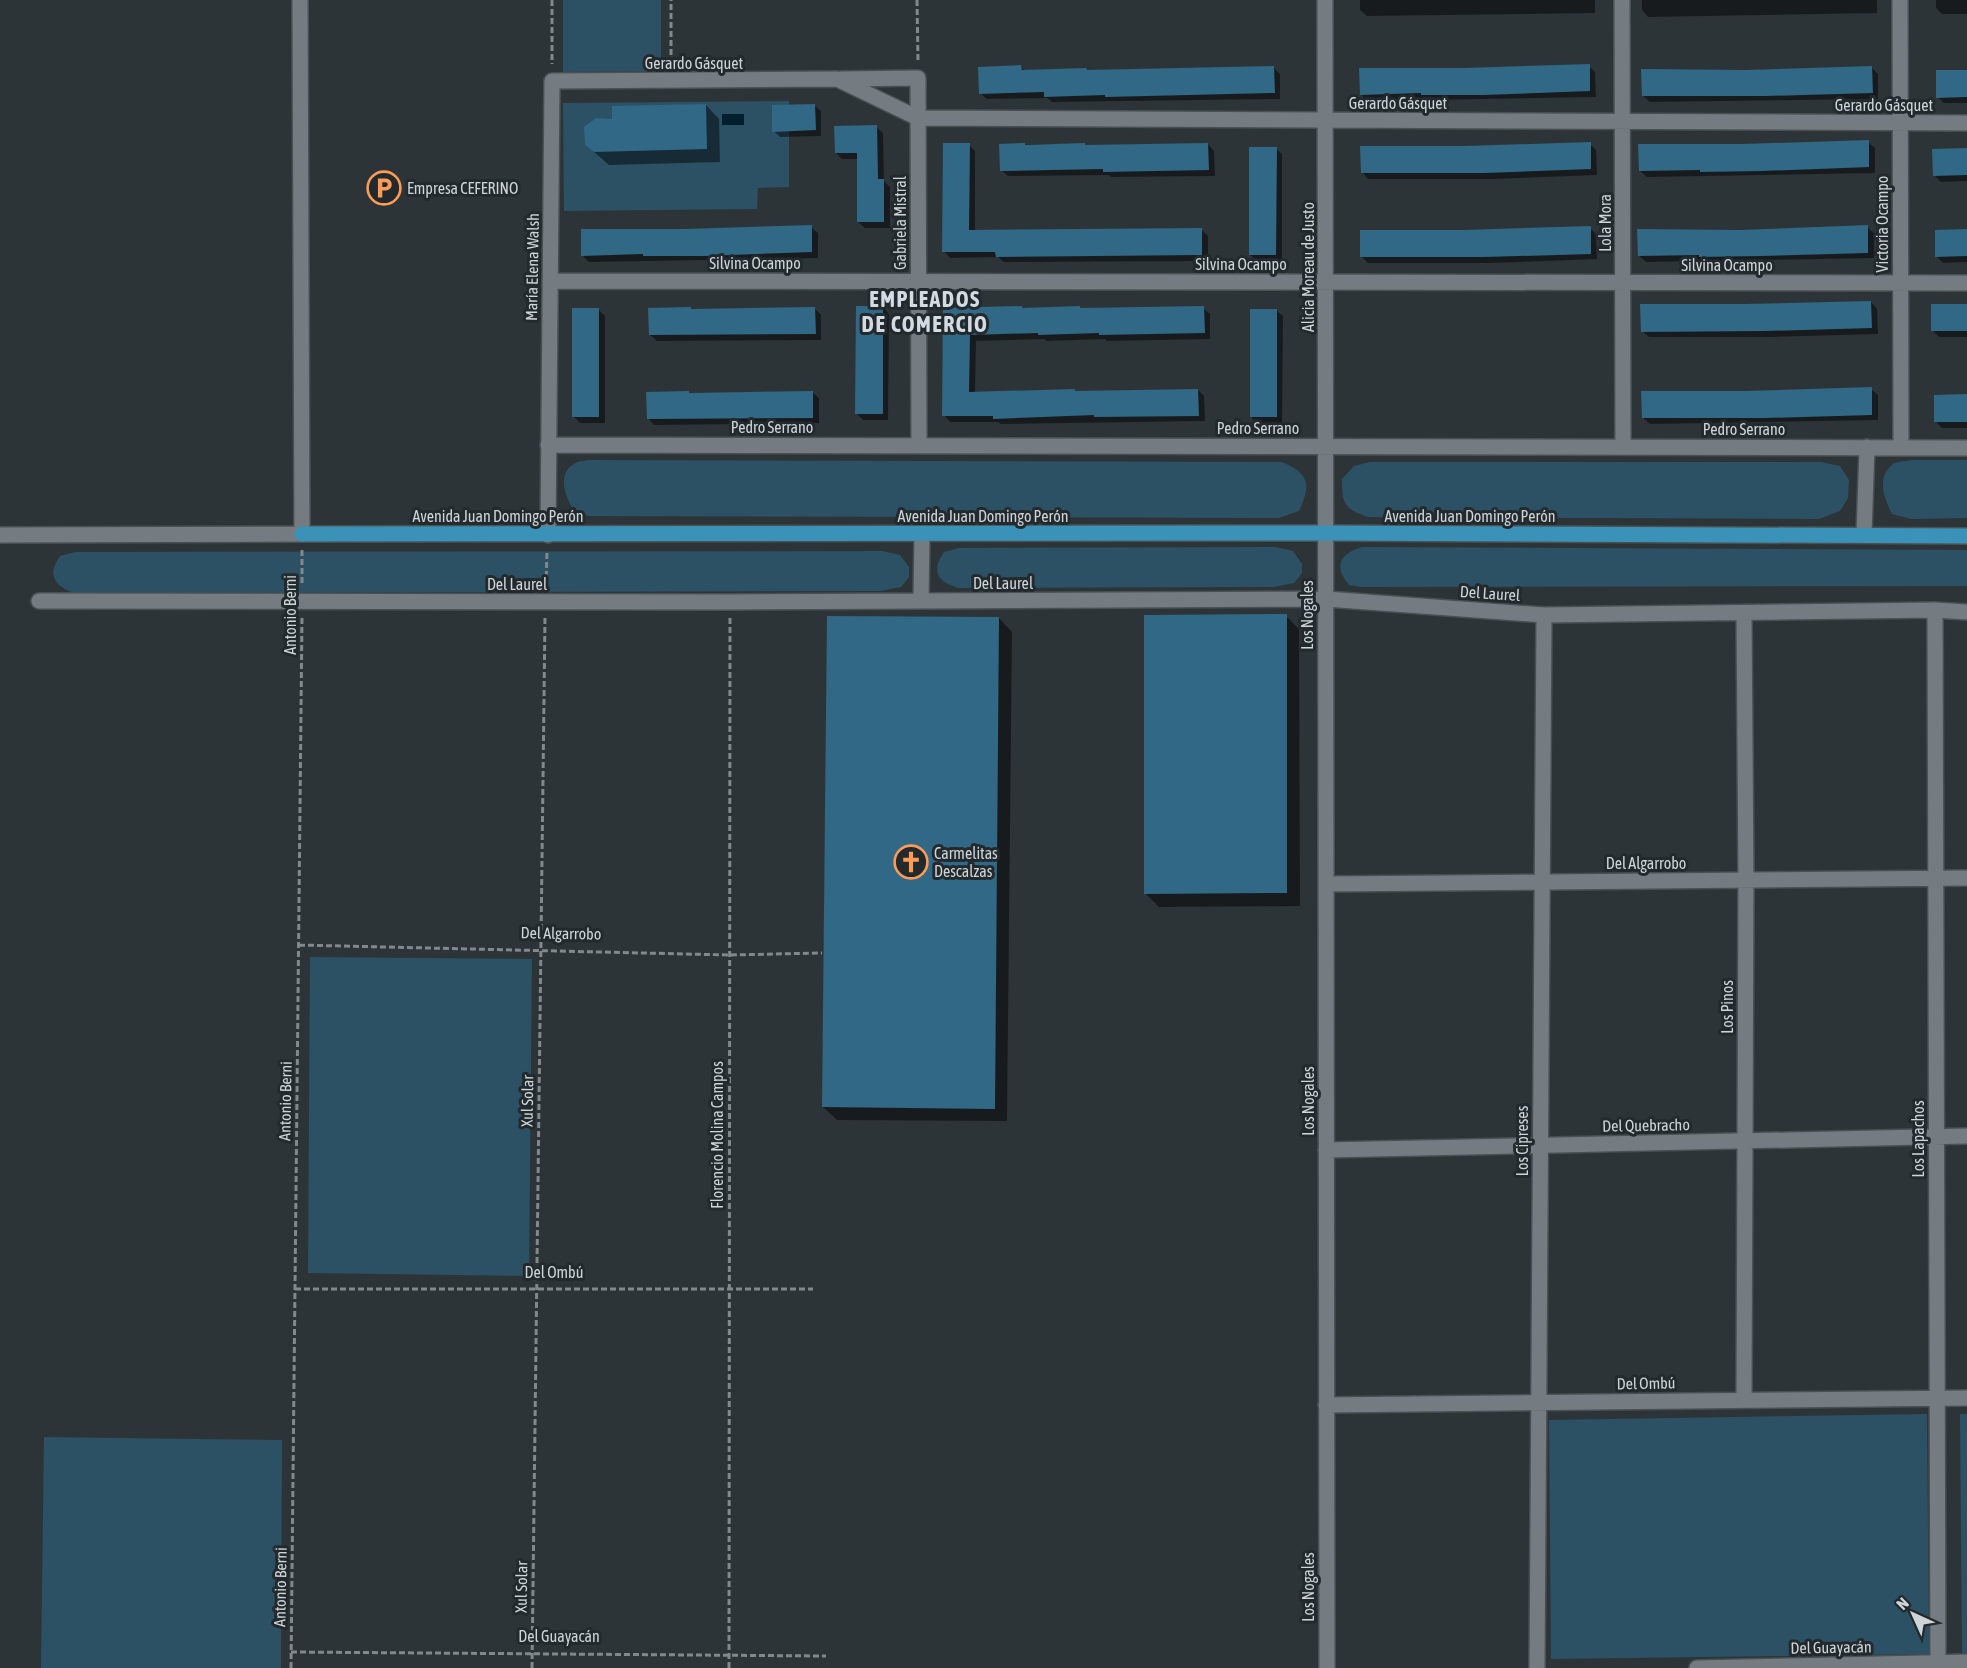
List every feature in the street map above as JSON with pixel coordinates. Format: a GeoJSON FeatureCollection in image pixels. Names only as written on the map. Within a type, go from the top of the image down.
{"type":"FeatureCollection","features":[{"type":"Feature","properties":{"kind":"main road","name":"Avenida Juan Domingo Perón"},"geometry":{"type":"LineString","coordinates":[[302,534],[1325,533],[1967,536]]}},
{"type":"Feature","properties":{"kind":"street"},"geometry":{"type":"LineString","coordinates":[[300,0],[302,534]]}},
{"type":"Feature","properties":{"kind":"street","name":"Alicia Moreau de Justo"},"geometry":{"type":"LineString","coordinates":[[1325,0],[1327,282],[1325,533]]}},
{"type":"Feature","properties":{"kind":"street","name":"Lola Mora"},"geometry":{"type":"LineString","coordinates":[[1623,0],[1623,447]]}},
{"type":"Feature","properties":{"kind":"street","name":"Victoria Ocampo"},"geometry":{"type":"LineString","coordinates":[[1900,0],[1901,447]]}},
{"type":"Feature","properties":{"kind":"street","name":"Gerardo Gásquet"},"geometry":{"type":"LineString","coordinates":[[552,81],[918,78]]}},
{"type":"Feature","properties":{"kind":"street","name":"Gabriela Mistral"},"geometry":{"type":"LineString","coordinates":[[918,78],[919,446]]}},
{"type":"Feature","properties":{"kind":"street","name":"Gerardo Gásquet"},"geometry":{"type":"LineString","coordinates":[[837,80],[918,118],[1967,123]]}},
{"type":"Feature","properties":{"kind":"street","name":"María Elena Walsh"},"geometry":{"type":"LineString","coordinates":[[548,535],[552,81]]}},
{"type":"Feature","properties":{"kind":"street","name":"Silvina Ocampo"},"geometry":{"type":"LineString","coordinates":[[550,281],[1967,283]]}},
{"type":"Feature","properties":{"kind":"street","name":"Pedro Serrano"},"geometry":{"type":"LineString","coordinates":[[548,445],[1967,448]]}},
{"type":"Feature","properties":{"kind":"street"},"geometry":{"type":"LineString","coordinates":[[1864,535],[1867,447]]}},
{"type":"Feature","properties":{"kind":"street","name":"Los Nogales"},"geometry":{"type":"LineString","coordinates":[[1325,533],[1327,1668]]}},
{"type":"Feature","properties":{"kind":"street","name":"Avenida Juan Domingo Perón"},"geometry":{"type":"LineString","coordinates":[[0,535],[302,534]]}},
{"type":"Feature","properties":{"kind":"street"},"geometry":{"type":"LineString","coordinates":[[921,601],[922,534]]}},
{"type":"Feature","properties":{"kind":"street","name":"Del Laurel"},"geometry":{"type":"LineString","coordinates":[[39,601],[730,602],[1326,599],[1544,615],[1935,610],[1967,612]]}},
{"type":"Feature","properties":{"kind":"street","name":"Los Lapachos"},"geometry":{"type":"LineString","coordinates":[[1935,610],[1938,1665]]}},
{"type":"Feature","properties":{"kind":"street","name":"Los Pinos"},"geometry":{"type":"LineString","coordinates":[[1744,613],[1746,880],[1744,1400]]}},
{"type":"Feature","properties":{"kind":"street","name":"Los Cipreses"},"geometry":{"type":"LineString","coordinates":[[1537,1668],[1544,615]]}},
{"type":"Feature","properties":{"kind":"street","name":"Del Algarrobo"},"geometry":{"type":"LineString","coordinates":[[1326,884],[1967,878]]}},
{"type":"Feature","properties":{"kind":"street","name":"Del Quebracho"},"geometry":{"type":"LineString","coordinates":[[1326,1150],[1967,1136]]}},
{"type":"Feature","properties":{"kind":"street","name":"Del Ombú"},"geometry":{"type":"LineString","coordinates":[[1326,1405],[1967,1398]]}},
{"type":"Feature","properties":{"kind":"street","name":"Del Guayacán"},"geometry":{"type":"LineString","coordinates":[[1697,1668],[1938,1665],[1967,1662]]}},
{"type":"Feature","properties":{"kind":"path"},"geometry":{"type":"LineString","coordinates":[[552,0],[552,81]]}},
{"type":"Feature","properties":{"kind":"path"},"geometry":{"type":"LineString","coordinates":[[671,0],[671,81]]}},
{"type":"Feature","properties":{"kind":"path"},"geometry":{"type":"LineString","coordinates":[[917,0],[918,78]]}},
{"type":"Feature","properties":{"kind":"path","name":"Antonio Berni"},"geometry":{"type":"LineString","coordinates":[[291,1668],[302,534]]}},
{"type":"Feature","properties":{"kind":"path","name":"Xul Solar"},"geometry":{"type":"LineString","coordinates":[[532,1668],[545,602],[548,535]]}},
{"type":"Feature","properties":{"kind":"path","name":"Florencio Molina Campos"},"geometry":{"type":"LineString","coordinates":[[729,1668],[730,602]]}},
{"type":"Feature","properties":{"kind":"path","name":"Del Algarrobo"},"geometry":{"type":"LineString","coordinates":[[298,945],[729,956],[822,953]]}},
{"type":"Feature","properties":{"kind":"path","name":"Del Ombú"},"geometry":{"type":"LineString","coordinates":[[295,1289],[813,1289]]}},
{"type":"Feature","properties":{"kind":"path","name":"Del Guayacán"},"geometry":{"type":"LineString","coordinates":[[291,1652],[826,1656]]}},
{"type":"Feature","properties":{"kind":"shaded area"},"geometry":{"type":"Polygon","coordinates":[[[563,0],[661,0],[661,71],[563,72],[563,0]]]}},
{"type":"Feature","properties":{"kind":"shaded area"},"geometry":{"type":"Polygon","coordinates":[[[789,101],[789,187],[758,188],[757,209],[564,211],[563,103],[789,101]]]}},
{"type":"Feature","properties":{"kind":"shaded area"},"geometry":{"type":"Polygon","coordinates":[[[722,114],[744,114],[744,125],[722,125],[722,114]]]}},
{"type":"Feature","properties":{"kind":"shaded area"},"geometry":{"type":"Polygon","coordinates":[[[588,460],[1282,462],[1303,476],[1306,487],[1299,511],[1279,518],[588,516],[574,511],[568,500],[564,480],[569,468],[577,462],[588,460]]]}},
{"type":"Feature","properties":{"kind":"shaded area"},"geometry":{"type":"Polygon","coordinates":[[[1913,460],[1967,460],[1967,518],[1911,519],[1892,514],[1884,495],[1885,475],[1893,464],[1913,460]]]}},
{"type":"Feature","properties":{"kind":"shaded area"},"geometry":{"type":"Polygon","coordinates":[[[1370,462],[1821,462],[1840,466],[1849,480],[1848,498],[1840,511],[1819,519],[1368,517],[1354,511],[1346,504],[1342,479],[1354,466],[1370,462]]]}},
{"type":"Feature","properties":{"kind":"shaded area"},"geometry":{"type":"Polygon","coordinates":[[[1275,547],[1293,551],[1302,564],[1302,573],[1294,583],[1274,587],[958,588],[945,583],[937,570],[944,552],[959,548],[1275,547]]]}},
{"type":"Feature","properties":{"kind":"shaded area"},"geometry":{"type":"Polygon","coordinates":[[[1362,547],[1967,550],[1967,586],[1362,587],[1349,585],[1341,572],[1341,561],[1348,553],[1362,547]]]}},
{"type":"Feature","properties":{"kind":"shaded area"},"geometry":{"type":"Polygon","coordinates":[[[882,551],[900,555],[909,567],[909,577],[901,587],[881,591],[74,593],[57,583],[53,574],[60,556],[75,552],[882,551]]]}},
{"type":"Feature","properties":{"kind":"shaded area"},"geometry":{"type":"Polygon","coordinates":[[[310,957],[532,959],[529,1276],[308,1273],[310,957]]]}},
{"type":"Feature","properties":{"kind":"shaded area"},"geometry":{"type":"Polygon","coordinates":[[[1927,1414],[1929,1654],[1551,1659],[1549,1420],[1927,1414]]]}},
{"type":"Feature","properties":{"kind":"shaded area"},"geometry":{"type":"Polygon","coordinates":[[[1960,1414],[1967,1414],[1967,1653],[1962,1653],[1960,1414]]]}},
{"type":"Feature","properties":{"kind":"shaded area"},"geometry":{"type":"Polygon","coordinates":[[[44,1437],[282,1440],[281,1668],[41,1668],[44,1437]]]}},
{"type":"Feature","properties":{"kind":"building"},"geometry":{"type":"Polygon","coordinates":[[[1590,64],[1590,91],[1483,95],[1421,95],[1421,93],[1360,95],[1359,68],[1464,68],[1590,64]]]}},
{"type":"Feature","properties":{"kind":"building"},"geometry":{"type":"Polygon","coordinates":[[[1021,65],[1022,70],[1274,66],[1275,93],[1105,97],[1105,95],[1044,97],[1044,92],[979,94],[978,67],[1021,65]]]}},
{"type":"Feature","properties":{"kind":"building"},"geometry":{"type":"Polygon","coordinates":[[[1872,66],[1873,93],[1642,96],[1641,69],[1746,70],[1872,66]]]}},
{"type":"Feature","properties":{"kind":"building"},"geometry":{"type":"Polygon","coordinates":[[[1936,70],[1967,70],[1967,97],[1936,98],[1936,70]]]}},
{"type":"Feature","properties":{"kind":"building"},"geometry":{"type":"Polygon","coordinates":[[[706,104],[707,149],[594,152],[585,145],[584,127],[596,118],[612,119],[612,106],[706,104]]]}},
{"type":"Feature","properties":{"kind":"building"},"geometry":{"type":"Polygon","coordinates":[[[815,104],[816,130],[772,132],[772,105],[815,104]]]}},
{"type":"Feature","properties":{"kind":"building"},"geometry":{"type":"Polygon","coordinates":[[[877,125],[878,179],[884,179],[884,222],[857,222],[857,153],[835,153],[834,126],[877,125]]]}},
{"type":"Feature","properties":{"kind":"building"},"geometry":{"type":"Polygon","coordinates":[[[1869,140],[1869,167],[1762,171],[1639,171],[1638,144],[1743,144],[1869,140]]]}},
{"type":"Feature","properties":{"kind":"building"},"geometry":{"type":"Polygon","coordinates":[[[1591,142],[1591,169],[1484,173],[1361,173],[1360,146],[1465,146],[1591,142]]]}},
{"type":"Feature","properties":{"kind":"building"},"geometry":{"type":"Polygon","coordinates":[[[943,143],[970,143],[969,230],[1202,228],[1202,255],[996,257],[995,252],[942,252],[943,143]]]}},
{"type":"Feature","properties":{"kind":"building"},"geometry":{"type":"Polygon","coordinates":[[[1025,143],[1025,145],[1085,143],[1085,145],[1208,143],[1209,170],[1000,171],[999,144],[1025,143]]]}},
{"type":"Feature","properties":{"kind":"building"},"geometry":{"type":"Polygon","coordinates":[[[1249,147],[1277,147],[1276,255],[1249,255],[1249,147]]]}},
{"type":"Feature","properties":{"kind":"building"},"geometry":{"type":"Polygon","coordinates":[[[1967,148],[1967,175],[1933,176],[1932,149],[1967,148]]]}},
{"type":"Feature","properties":{"kind":"building"},"geometry":{"type":"Polygon","coordinates":[[[812,225],[812,252],[705,256],[643,256],[643,254],[581,256],[581,229],[685,229],[812,225]]]}},
{"type":"Feature","properties":{"kind":"building"},"geometry":{"type":"Polygon","coordinates":[[[1868,225],[1868,253],[1638,256],[1637,229],[1741,230],[1868,225]]]}},
{"type":"Feature","properties":{"kind":"building"},"geometry":{"type":"Polygon","coordinates":[[[1591,226],[1591,254],[1360,257],[1360,230],[1464,230],[1591,226]]]}},
{"type":"Feature","properties":{"kind":"building"},"geometry":{"type":"Polygon","coordinates":[[[1967,229],[1967,256],[1935,257],[1935,230],[1967,229]]]}},
{"type":"Feature","properties":{"kind":"building"},"geometry":{"type":"Polygon","coordinates":[[[1871,301],[1872,328],[1641,332],[1640,304],[1871,301]]]}},
{"type":"Feature","properties":{"kind":"building"},"geometry":{"type":"Polygon","coordinates":[[[1931,304],[1967,304],[1967,331],[1931,331],[1931,304]]]}},
{"type":"Feature","properties":{"kind":"building"},"geometry":{"type":"Polygon","coordinates":[[[856,306],[883,306],[883,414],[855,414],[856,306]]]}},
{"type":"Feature","properties":{"kind":"building"},"geometry":{"type":"Polygon","coordinates":[[[1022,306],[1022,308],[1080,306],[1080,308],[1204,306],[1205,333],[970,335],[969,392],[1198,389],[1199,416],[1094,417],[1094,415],[993,419],[993,416],[942,416],[943,308],[1022,306]]]}},
{"type":"Feature","properties":{"kind":"building"},"geometry":{"type":"Polygon","coordinates":[[[691,307],[691,309],[815,307],[816,334],[649,335],[648,308],[691,307]]]}},
{"type":"Feature","properties":{"kind":"building"},"geometry":{"type":"Polygon","coordinates":[[[572,308],[599,308],[599,417],[572,417],[572,308]]]}},
{"type":"Feature","properties":{"kind":"building"},"geometry":{"type":"Polygon","coordinates":[[[1250,309],[1277,309],[1277,417],[1250,417],[1250,309]]]}},
{"type":"Feature","properties":{"kind":"building"},"geometry":{"type":"Polygon","coordinates":[[[1872,387],[1872,415],[1642,418],[1641,391],[1746,391],[1872,387]]]}},
{"type":"Feature","properties":{"kind":"building"},"geometry":{"type":"Polygon","coordinates":[[[689,391],[689,393],[813,391],[813,418],[647,419],[646,392],[689,391]]]}},
{"type":"Feature","properties":{"kind":"building"},"geometry":{"type":"Polygon","coordinates":[[[1967,394],[1967,422],[1934,422],[1934,395],[1967,394]]]}},
{"type":"Feature","properties":{"kind":"building"},"geometry":{"type":"Polygon","coordinates":[[[1287,614],[1287,893],[1144,894],[1144,615],[1287,614]]]}},
{"type":"Feature","properties":{"kind":"building","name":"Carmelitas Descalzas"},"geometry":{"type":"Polygon","coordinates":[[[827,616],[999,617],[995,1109],[822,1107],[827,616]]]}},
{"type":"Feature","properties":{"kind":"place","name":"Empresa CEFERINO"},"geometry":{"type":"Point","coordinates":[384,188]}},
{"type":"Feature","properties":{"kind":"place","name":"Carmelitas Descalzas"},"geometry":{"type":"Point","coordinates":[911,862]}},
{"type":"Feature","properties":{"kind":"district","name":"EMPLEADOS DE COMERCIO"},"geometry":{"type":"Point","coordinates":[925,312]}}]}
